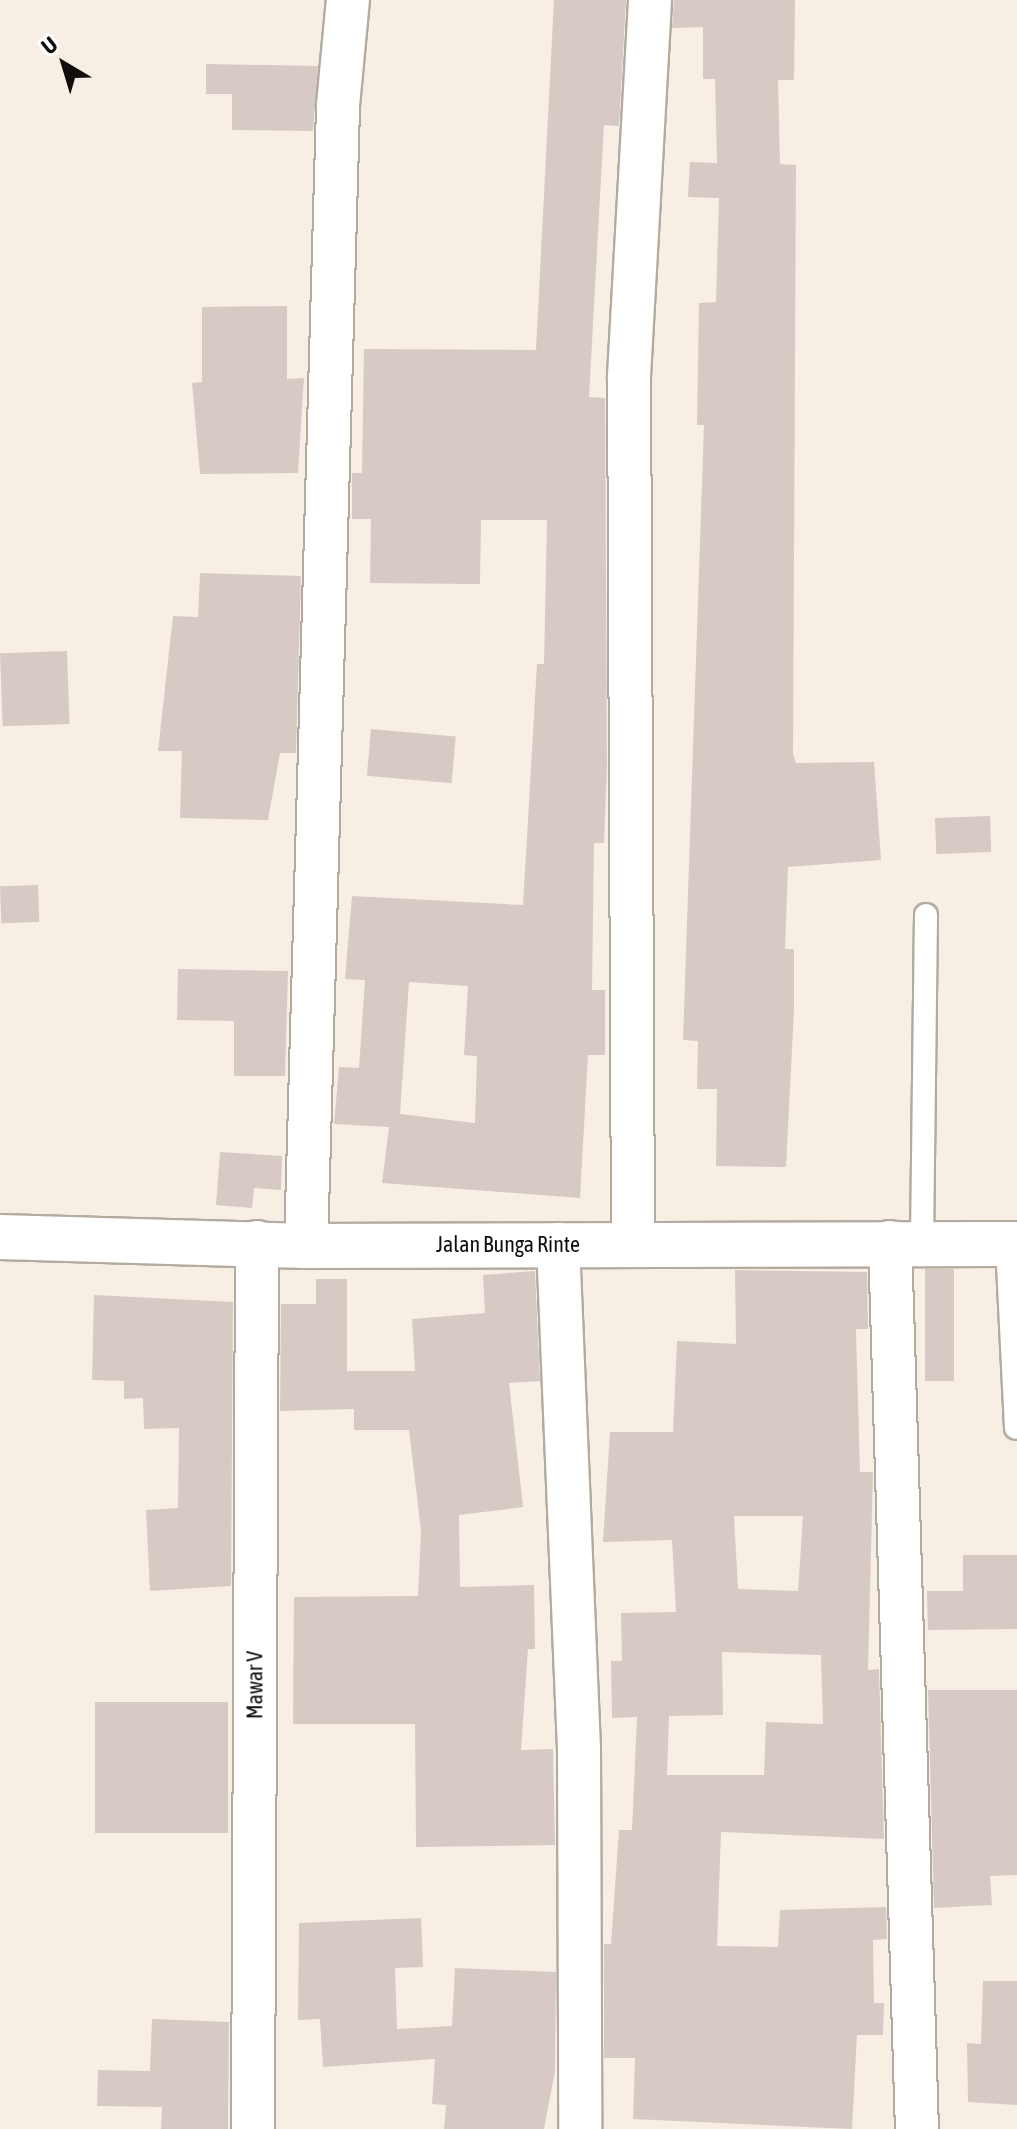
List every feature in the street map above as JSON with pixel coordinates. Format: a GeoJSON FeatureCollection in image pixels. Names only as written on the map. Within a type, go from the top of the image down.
{"type":"FeatureCollection","features":[{"type":"Feature","properties":{"kind":"street"},"geometry":{"type":"LineString","coordinates":[[306,1246],[338,105],[348,0]]}},
{"type":"Feature","properties":{"kind":"street"},"geometry":{"type":"LineString","coordinates":[[633,1244],[629,376],[650,0]]}},
{"type":"Feature","properties":{"kind":"street","name":"Jalan Bunga Rinte"},"geometry":{"type":"LineString","coordinates":[[0,1237],[257,1242],[306,1246],[1012,1244]]}},
{"type":"Feature","properties":{"kind":"street","name":"Mawar V"},"geometry":{"type":"LineString","coordinates":[[253,2129],[257,1242]]}},
{"type":"Feature","properties":{"kind":"street"},"geometry":{"type":"LineString","coordinates":[[906,1242],[917,2129]]}},
{"type":"Feature","properties":{"kind":"street"},"geometry":{"type":"LineString","coordinates":[[558,1244],[579,1749],[580,2129]]}},
{"type":"Feature","properties":{"kind":"lane"},"geometry":{"type":"LineString","coordinates":[[906,1242],[926,915]]}},
{"type":"Feature","properties":{"kind":"lane"},"geometry":{"type":"LineString","coordinates":[[1012,1244],[1016,1428]]}},
{"type":"Feature","properties":{"kind":"building"},"geometry":{"type":"Polygon","coordinates":[[[554,0],[626,0],[619,126],[604,125],[589,397],[605,398],[607,766],[604,843],[594,843],[592,990],[605,990],[605,1055],[588,1055],[580,1198],[382,1183],[389,1127],[334,1124],[339,1067],[359,1068],[365,980],[345,979],[352,896],[523,905],[537,664],[544,664],[547,520],[481,520],[480,584],[370,583],[371,519],[352,519],[352,473],[362,473],[364,349],[536,350],[554,0]],[[409,982],[400,1114],[475,1123],[477,1056],[464,1055],[468,986],[409,982]]]}},
{"type":"Feature","properties":{"kind":"building"},"geometry":{"type":"Polygon","coordinates":[[[674,0],[795,0],[794,80],[778,80],[780,164],[796,165],[793,754],[796,763],[874,762],[881,860],[788,867],[785,949],[794,949],[794,1010],[786,1167],[716,1166],[717,1089],[697,1089],[698,1041],[683,1040],[704,425],[697,425],[699,303],[716,302],[719,198],[688,197],[690,162],[717,163],[715,79],[703,79],[703,27],[672,28],[674,0]]]}},
{"type":"Feature","properties":{"kind":"building"},"geometry":{"type":"Polygon","coordinates":[[[206,64],[318,66],[313,131],[232,130],[232,94],[206,94],[206,64]]]}},
{"type":"Feature","properties":{"kind":"building"},"geometry":{"type":"Polygon","coordinates":[[[287,306],[287,379],[304,378],[298,473],[200,474],[192,383],[202,382],[202,307],[287,306]]]}},
{"type":"Feature","properties":{"kind":"building"},"geometry":{"type":"Polygon","coordinates":[[[200,573],[301,576],[296,753],[280,753],[268,820],[180,818],[182,751],[158,751],[173,616],[198,617],[200,573]]]}},
{"type":"Feature","properties":{"kind":"building"},"geometry":{"type":"Polygon","coordinates":[[[67,651],[70,724],[3,726],[0,653],[67,651]]]}},
{"type":"Feature","properties":{"kind":"building"},"geometry":{"type":"Polygon","coordinates":[[[371,729],[456,736],[452,783],[367,776],[371,729]]]}},
{"type":"Feature","properties":{"kind":"building"},"geometry":{"type":"Polygon","coordinates":[[[990,816],[991,852],[936,854],[935,818],[990,816]]]}},
{"type":"Feature","properties":{"kind":"building"},"geometry":{"type":"Polygon","coordinates":[[[38,885],[39,922],[1,923],[0,886],[38,885]]]}},
{"type":"Feature","properties":{"kind":"building"},"geometry":{"type":"Polygon","coordinates":[[[178,969],[288,971],[285,1076],[234,1076],[234,1021],[177,1020],[178,969]]]}},
{"type":"Feature","properties":{"kind":"building"},"geometry":{"type":"Polygon","coordinates":[[[220,1152],[282,1156],[281,1190],[254,1188],[252,1208],[216,1205],[220,1152]]]}},
{"type":"Feature","properties":{"kind":"building"},"geometry":{"type":"Polygon","coordinates":[[[925,1269],[954,1269],[954,1381],[925,1381],[925,1269]]]}},
{"type":"Feature","properties":{"kind":"building"},"geometry":{"type":"Polygon","coordinates":[[[735,1270],[867,1272],[868,1329],[856,1329],[860,1472],[873,1472],[868,1670],[879,1669],[884,1839],[721,1832],[717,1946],[778,1947],[780,1910],[886,1907],[887,1939],[873,1940],[874,2003],[884,2003],[883,2035],[857,2035],[852,2129],[633,2119],[635,2058],[604,2058],[604,1944],[611,1944],[619,1830],[632,1830],[637,1717],[612,1718],[611,1661],[622,1661],[621,1613],[676,1612],[672,1540],[603,1542],[610,1432],[673,1432],[677,1341],[736,1344],[735,1270]],[[734,1516],[738,1589],[798,1591],[803,1516],[734,1516]],[[722,1652],[723,1715],[669,1716],[667,1775],[764,1775],[766,1722],[823,1724],[821,1655],[722,1652]]]}},
{"type":"Feature","properties":{"kind":"building"},"geometry":{"type":"Polygon","coordinates":[[[535,1271],[540,1381],[509,1383],[523,1507],[459,1515],[460,1587],[534,1585],[535,1649],[528,1649],[521,1750],[553,1749],[555,1845],[416,1847],[415,1724],[293,1724],[294,1597],[418,1596],[421,1531],[409,1430],[354,1430],[354,1409],[280,1411],[281,1304],[316,1304],[316,1279],[347,1279],[347,1371],[415,1371],[412,1319],[485,1313],[483,1275],[535,1271]]]}},
{"type":"Feature","properties":{"kind":"building"},"geometry":{"type":"Polygon","coordinates":[[[94,1295],[233,1302],[231,1586],[150,1591],[146,1510],[178,1508],[179,1428],[144,1429],[143,1398],[124,1399],[124,1381],[92,1380],[94,1295]]]}},
{"type":"Feature","properties":{"kind":"building"},"geometry":{"type":"Polygon","coordinates":[[[963,1555],[1017,1555],[1017,1629],[928,1630],[927,1591],[963,1591],[963,1555]]]}},
{"type":"Feature","properties":{"kind":"building"},"geometry":{"type":"Polygon","coordinates":[[[928,1690],[1017,1690],[1017,1875],[990,1876],[992,1905],[934,1908],[928,1690]]]}},
{"type":"Feature","properties":{"kind":"building"},"geometry":{"type":"Polygon","coordinates":[[[95,1702],[228,1702],[228,1833],[95,1833],[95,1702]]]}},
{"type":"Feature","properties":{"kind":"building"},"geometry":{"type":"Polygon","coordinates":[[[421,1918],[423,1967],[395,1968],[397,2029],[452,2026],[455,1968],[556,1972],[555,2071],[544,2129],[444,2129],[446,2105],[432,2104],[435,2059],[323,2067],[320,2019],[298,2020],[299,1923],[421,1918]]]}},
{"type":"Feature","properties":{"kind":"building"},"geometry":{"type":"Polygon","coordinates":[[[983,1981],[1017,1981],[1017,2105],[968,2102],[967,2043],[981,2044],[983,1981]]]}},
{"type":"Feature","properties":{"kind":"building"},"geometry":{"type":"Polygon","coordinates":[[[152,2019],[229,2022],[228,2129],[161,2129],[162,2107],[97,2106],[98,2070],[150,2071],[152,2019]]]}}]}
